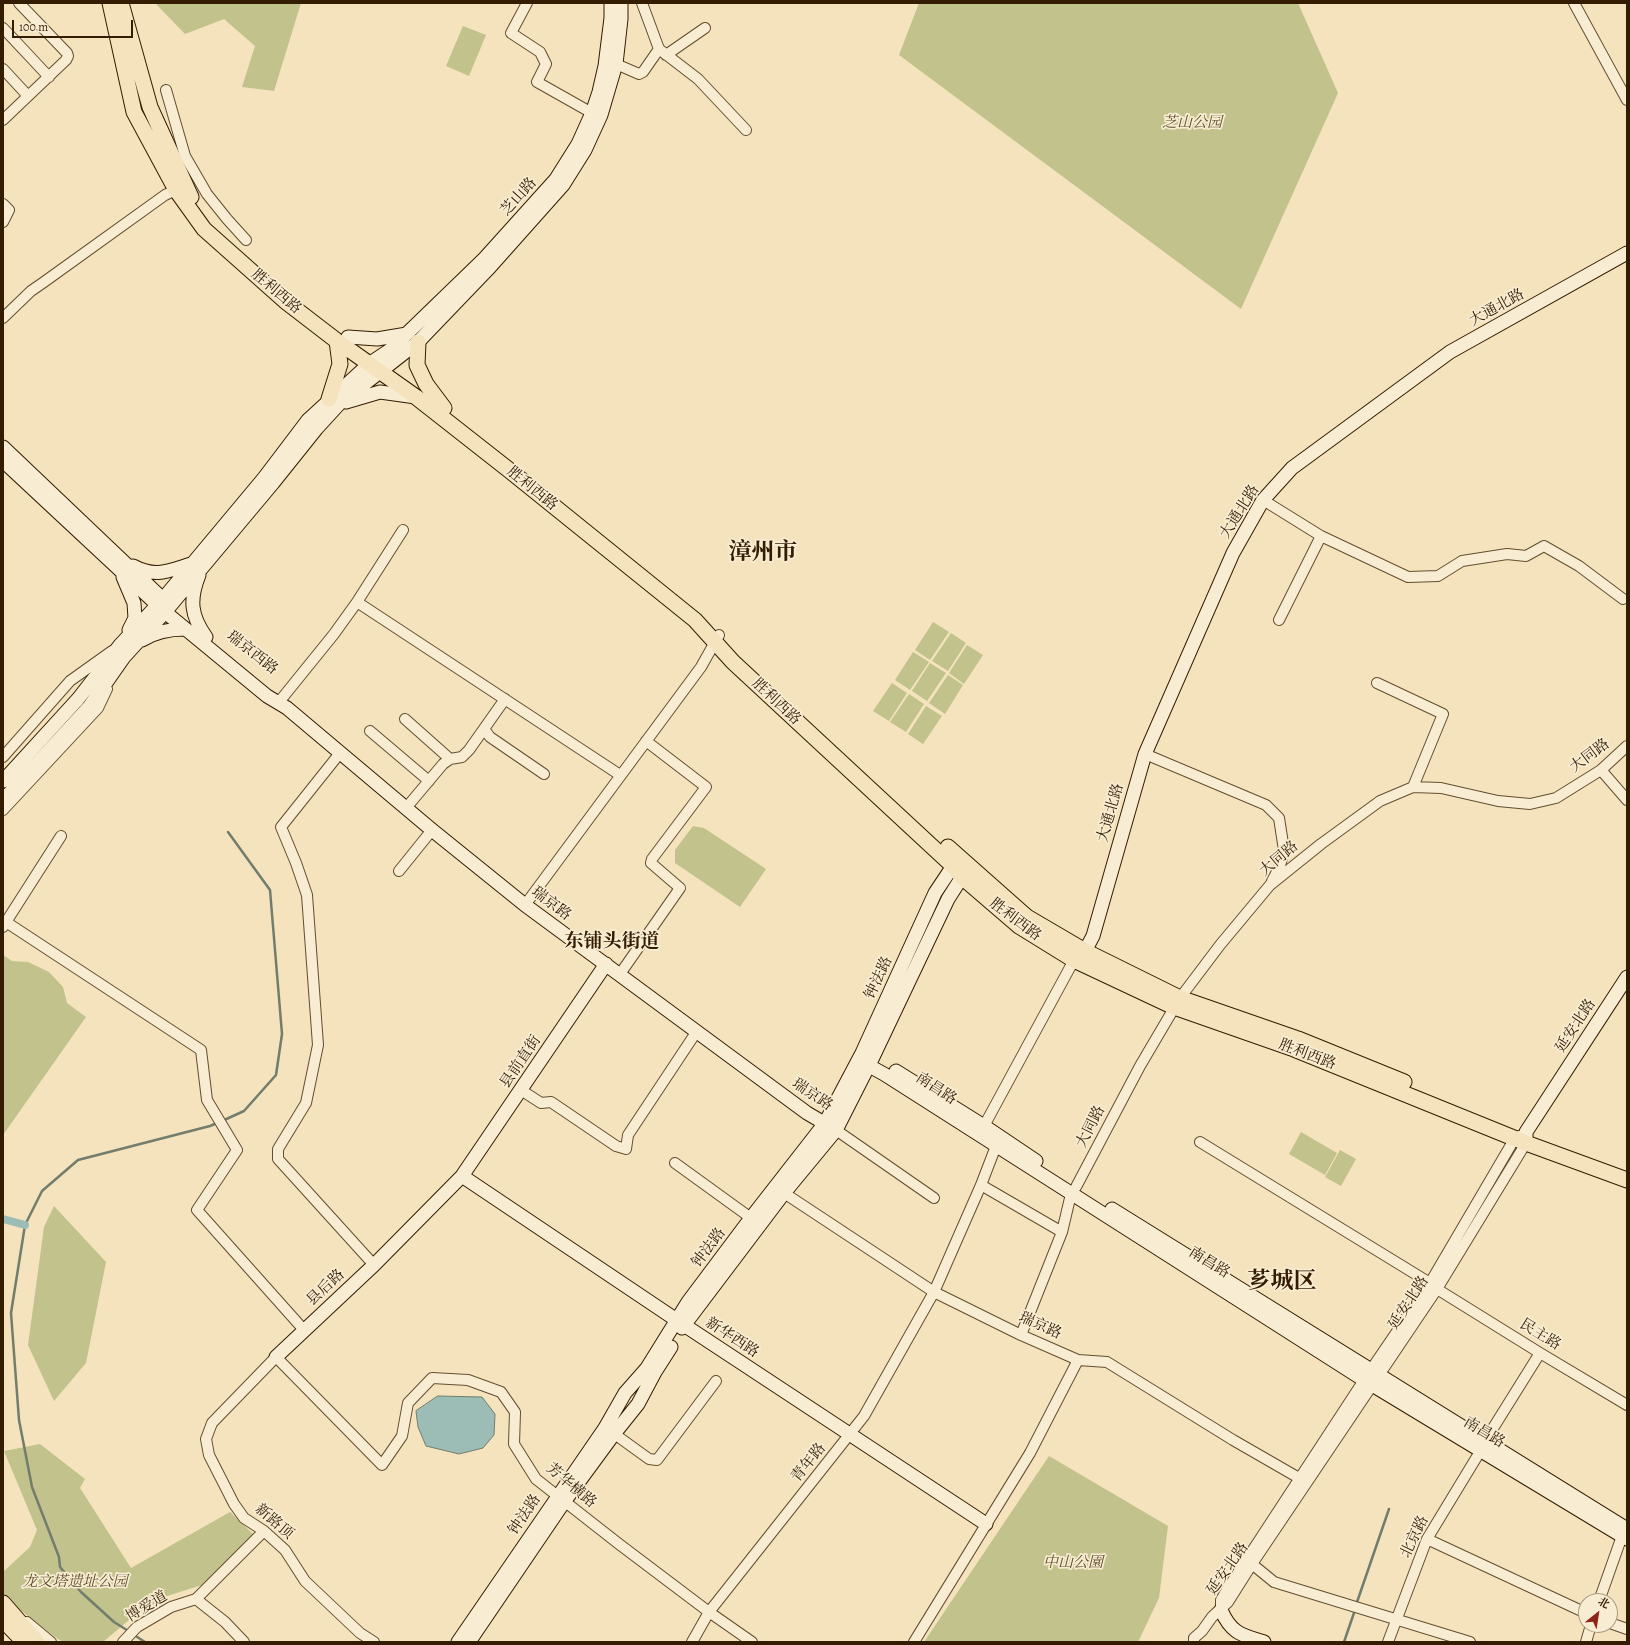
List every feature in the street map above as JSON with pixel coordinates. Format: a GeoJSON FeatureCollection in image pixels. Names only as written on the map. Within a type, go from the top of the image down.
{"type":"FeatureCollection","features":[{"type":"Feature","properties":{"kind":"main road","name":"胜利西路"},"geometry":{"type":"LineString","coordinates":[[110,3],[134,112],[181,188],[204,230],[285,301],[343,339],[378,365],[695,620],[718,640],[733,662],[962,868],[1019,926],[1177,1003],[1627,1180]]}},
{"type":"Feature","properties":{"kind":"main road"},"geometry":{"type":"LineString","coordinates":[[122,3],[150,107],[181,188],[194,201],[211,225],[270,278],[343,339],[334,402]]}},
{"type":"Feature","properties":{"kind":"main road"},"geometry":{"type":"LineString","coordinates":[[412,338],[417,365],[426,384],[444,408]]}},
{"type":"Feature","properties":{"kind":"main road"},"geometry":{"type":"LineString","coordinates":[[378,365],[444,408],[701,613],[718,640]]}},
{"type":"Feature","properties":{"kind":"main road","name":"胜利西路"},"geometry":{"type":"LineString","coordinates":[[1522,1138],[1627,1170]]}},
{"type":"Feature","properties":{"kind":"main road"},"geometry":{"type":"LineString","coordinates":[[4,1610],[24,1642]]}},
{"type":"Feature","properties":{"kind":"main road"},"geometry":{"type":"LineString","coordinates":[[4,1610],[37,1642]]}},
{"type":"Feature","properties":{"kind":"street"},"geometry":{"type":"LineString","coordinates":[[4,116],[49,77],[66,60],[68,56],[67,53],[19,3]]}},
{"type":"Feature","properties":{"kind":"street"},"geometry":{"type":"LineString","coordinates":[[527,3],[511,33],[540,52],[546,64],[537,82],[592,113]]}},
{"type":"Feature","properties":{"kind":"street","name":"芝山路"},"geometry":{"type":"LineString","coordinates":[[412,338],[556,179],[578,144],[592,113],[605,66],[611,18],[611,3]]}},
{"type":"Feature","properties":{"kind":"street"},"geometry":{"type":"LineString","coordinates":[[3,800],[83,703],[125,647],[196,566],[308,420],[334,402],[412,338],[490,267],[563,185],[585,150],[601,115],[616,64],[621,19],[621,3]]}},
{"type":"Feature","properties":{"kind":"street"},"geometry":{"type":"LineString","coordinates":[[642,3],[663,52],[698,79],[746,130]]}},
{"type":"Feature","properties":{"kind":"street"},"geometry":{"type":"LineString","coordinates":[[1574,3],[1627,100]]}},
{"type":"Feature","properties":{"kind":"street"},"geometry":{"type":"LineString","coordinates":[[3,28],[49,77]]}},
{"type":"Feature","properties":{"kind":"street"},"geometry":{"type":"LineString","coordinates":[[616,64],[639,74],[643,72],[663,52],[705,28]]}},
{"type":"Feature","properties":{"kind":"street"},"geometry":{"type":"LineString","coordinates":[[3,69],[28,96]]}},
{"type":"Feature","properties":{"kind":"street"},"geometry":{"type":"LineString","coordinates":[[166,90],[185,156],[207,194],[246,240]]}},
{"type":"Feature","properties":{"kind":"street"},"geometry":{"type":"LineString","coordinates":[[3,318],[31,291],[165,195],[181,188]]}},
{"type":"Feature","properties":{"kind":"street"},"geometry":{"type":"LineString","coordinates":[[194,201],[207,194]]}},
{"type":"Feature","properties":{"kind":"street"},"geometry":{"type":"LineString","coordinates":[[3,204],[9,210],[3,222]]}},
{"type":"Feature","properties":{"kind":"street","name":"大通北路"},"geometry":{"type":"LineString","coordinates":[[984,1126],[1079,956],[1093,936],[1145,754],[1233,553],[1263,500],[1292,468],[1450,352],[1627,253]]}},
{"type":"Feature","properties":{"kind":"street"},"geometry":{"type":"LineString","coordinates":[[343,339],[412,338]]}},
{"type":"Feature","properties":{"kind":"street"},"geometry":{"type":"LineString","coordinates":[[334,402],[380,392],[416,397]]}},
{"type":"Feature","properties":{"kind":"street","name":"瑞京西路"},"geometry":{"type":"LineString","coordinates":[[3,447],[163,605],[185,629],[267,696],[279,702]]}},
{"type":"Feature","properties":{"kind":"street","name":"瑞京西路"},"geometry":{"type":"LineString","coordinates":[[3,461],[121,565]]}},
{"type":"Feature","properties":{"kind":"street"},"geometry":{"type":"LineString","coordinates":[[1263,500],[1321,536],[1408,577],[1438,576],[1462,561],[1507,554],[1526,556],[1544,546],[1579,566],[1623,599]]}},
{"type":"Feature","properties":{"kind":"street"},"geometry":{"type":"LineString","coordinates":[[279,702],[334,634],[357,602],[403,530]]}},
{"type":"Feature","properties":{"kind":"street"},"geometry":{"type":"LineString","coordinates":[[1279,620],[1321,536]]}},
{"type":"Feature","properties":{"kind":"street"},"geometry":{"type":"LineString","coordinates":[[121,565],[158,574],[196,566]]}},
{"type":"Feature","properties":{"kind":"street"},"geometry":{"type":"LineString","coordinates":[[3,810],[98,708],[136,618],[134,603],[121,565]]}},
{"type":"Feature","properties":{"kind":"street"},"geometry":{"type":"LineString","coordinates":[[196,566],[192,604],[196,624],[206,637]]}},
{"type":"Feature","properties":{"kind":"street"},"geometry":{"type":"LineString","coordinates":[[357,602],[620,775]]}},
{"type":"Feature","properties":{"kind":"street","name":"瑞京西路"},"geometry":{"type":"LineString","coordinates":[[163,605],[273,690],[279,702]]}},
{"type":"Feature","properties":{"kind":"street"},"geometry":{"type":"LineString","coordinates":[[3,757],[70,682],[125,647],[169,629],[185,629]]}},
{"type":"Feature","properties":{"kind":"street"},"geometry":{"type":"LineString","coordinates":[[525,905],[620,775],[701,668],[718,640]]}},
{"type":"Feature","properties":{"kind":"street"},"geometry":{"type":"LineString","coordinates":[[1377,683],[1443,714],[1413,787]]}},
{"type":"Feature","properties":{"kind":"street"},"geometry":{"type":"LineString","coordinates":[[406,808],[443,764],[450,759],[462,757],[469,750],[505,699]]}},
{"type":"Feature","properties":{"kind":"street","name":"瑞京路"},"geometry":{"type":"LineString","coordinates":[[279,702],[432,830],[525,905],[807,1113],[836,1130]]}},
{"type":"Feature","properties":{"kind":"street"},"geometry":{"type":"LineString","coordinates":[[3,780],[83,703]]}},
{"type":"Feature","properties":{"kind":"street"},"geometry":{"type":"LineString","coordinates":[[405,719],[450,759]]}},
{"type":"Feature","properties":{"kind":"street"},"geometry":{"type":"LineString","coordinates":[[484,729],[490,737],[544,774]]}},
{"type":"Feature","properties":{"kind":"street"},"geometry":{"type":"LineString","coordinates":[[370,731],[429,781]]}},
{"type":"Feature","properties":{"kind":"street"},"geometry":{"type":"LineString","coordinates":[[620,974],[680,888],[651,863],[652,859],[706,787],[646,741]]}},
{"type":"Feature","properties":{"kind":"street","name":"大同路"},"geometry":{"type":"LineString","coordinates":[[1021,1335],[1062,1232],[1074,1191],[1140,1066],[1177,1003],[1220,945],[1270,885],[1321,844],[1380,801],[1413,787],[1440,788],[1498,801],[1530,804],[1556,798],[1601,770],[1627,746]]}},
{"type":"Feature","properties":{"kind":"street"},"geometry":{"type":"LineString","coordinates":[[340,753],[281,827],[307,895],[318,1045],[306,1103],[278,1149],[278,1159],[374,1265]]}},
{"type":"Feature","properties":{"kind":"street"},"geometry":{"type":"LineString","coordinates":[[1145,754],[1266,805],[1279,818],[1284,850],[1280,866],[1270,885]]}},
{"type":"Feature","properties":{"kind":"street"},"geometry":{"type":"LineString","coordinates":[[1601,770],[1627,800]]}},
{"type":"Feature","properties":{"kind":"street"},"geometry":{"type":"LineString","coordinates":[[398,871],[432,830]]}},
{"type":"Feature","properties":{"kind":"street"},"geometry":{"type":"LineString","coordinates":[[61,836],[5,924],[201,1050],[207,1100],[237,1150],[196,1210],[304,1330]]}},
{"type":"Feature","properties":{"kind":"street","name":"钟法路"},"geometry":{"type":"LineString","coordinates":[[681,1323],[688,1302],[751,1218],[780,1190],[836,1130],[935,893],[962,868]]}},
{"type":"Feature","properties":{"kind":"street","name":"县前直街"},"geometry":{"type":"LineString","coordinates":[[462,1176],[606,964]]}},
{"type":"Feature","properties":{"kind":"street","name":"延安北路"},"geometry":{"type":"LineString","coordinates":[[1221,1610],[1228,1602],[1372,1377],[1434,1286],[1522,1138],[1627,977]]}},
{"type":"Feature","properties":{"kind":"street"},"geometry":{"type":"LineString","coordinates":[[521,1090],[541,1103],[551,1102],[616,1146],[626,1149],[628,1136],[697,1031]]}},
{"type":"Feature","properties":{"kind":"street","name":"钟法路"},"geometry":{"type":"LineString","coordinates":[[458,1642],[609,1431],[625,1393],[681,1323],[780,1190],[866,1059]]}},
{"type":"Feature","properties":{"kind":"street","name":"南昌路"},"geometry":{"type":"LineString","coordinates":[[866,1059],[984,1126],[1074,1191]]}},
{"type":"Feature","properties":{"kind":"street","name":"南昌路"},"geometry":{"type":"LineString","coordinates":[[866,1059],[996,1146],[1074,1191],[1483,1446],[1626,1532]]}},
{"type":"Feature","properties":{"kind":"street"},"geometry":{"type":"LineString","coordinates":[[836,1130],[934,1198]]}},
{"type":"Feature","properties":{"kind":"street","name":"民主路"},"geometry":{"type":"LineString","coordinates":[[1200,1142],[1540,1353],[1627,1405]]}},
{"type":"Feature","properties":{"kind":"street","name":"青年路"},"geometry":{"type":"LineString","coordinates":[[692,1642],[709,1612],[864,1416],[934,1292],[982,1184],[996,1146]]}},
{"type":"Feature","properties":{"kind":"street"},"geometry":{"type":"LineString","coordinates":[[675,1163],[751,1218]]}},
{"type":"Feature","properties":{"kind":"street","name":"县后路"},"geometry":{"type":"LineString","coordinates":[[212,1423],[276,1357],[374,1265],[462,1176]]}},
{"type":"Feature","properties":{"kind":"street","name":"新华西路"},"geometry":{"type":"LineString","coordinates":[[462,1176],[681,1323],[986,1524]]}},
{"type":"Feature","properties":{"kind":"street"},"geometry":{"type":"LineString","coordinates":[[982,1184],[1062,1232]]}},
{"type":"Feature","properties":{"kind":"street","name":"瑞京路"},"geometry":{"type":"LineString","coordinates":[[780,1190],[934,1292],[1021,1335],[1078,1360],[1107,1362],[1233,1440],[1299,1478]]}},
{"type":"Feature","properties":{"kind":"street","name":"北京路"},"geometry":{"type":"LineString","coordinates":[[1388,1642],[1427,1539],[1540,1353]]}},
{"type":"Feature","properties":{"kind":"street","name":"芳华横路"},"geometry":{"type":"LineString","coordinates":[[276,1357],[382,1465],[402,1436],[408,1403],[432,1378],[468,1380],[501,1392],[515,1412],[514,1444],[536,1479],[709,1612],[752,1642]]}},
{"type":"Feature","properties":{"kind":"street"},"geometry":{"type":"LineString","coordinates":[[914,1642],[1030,1453],[1078,1360]]}},
{"type":"Feature","properties":{"kind":"street","name":"延安北路"},"geometry":{"type":"LineString","coordinates":[[1221,1610],[1221,1600],[1228,1588],[1299,1478],[1372,1377]]}},
{"type":"Feature","properties":{"kind":"street"},"geometry":{"type":"LineString","coordinates":[[609,1431],[649,1459],[657,1460],[716,1381]]}},
{"type":"Feature","properties":{"kind":"street","name":"新路顶"},"geometry":{"type":"LineString","coordinates":[[212,1423],[206,1439],[209,1455],[234,1504],[244,1518],[264,1531],[285,1550],[305,1580],[360,1633],[374,1642]]}},
{"type":"Feature","properties":{"kind":"street","name":"钟法路"},"geometry":{"type":"LineString","coordinates":[[469,1642],[561,1499]]}},
{"type":"Feature","properties":{"kind":"street"},"geometry":{"type":"LineString","coordinates":[[244,1642],[225,1622],[196,1599],[264,1531]]}},
{"type":"Feature","properties":{"kind":"street"},"geometry":{"type":"LineString","coordinates":[[1602,1593],[1626,1532]]}},
{"type":"Feature","properties":{"kind":"street"},"geometry":{"type":"LineString","coordinates":[[1427,1539],[1578,1609]]}},
{"type":"Feature","properties":{"kind":"street"},"geometry":{"type":"LineString","coordinates":[[1252,1564],[1274,1582],[1355,1606],[1396,1621],[1470,1642]]}},
{"type":"Feature","properties":{"kind":"street","name":"博爱道"},"geometry":{"type":"LineString","coordinates":[[122,1642],[137,1627],[171,1607],[196,1599]]}},
{"type":"Feature","properties":{"kind":"street"},"geometry":{"type":"LineString","coordinates":[[4,1610],[52,1642]]}},
{"type":"Feature","properties":{"kind":"street"},"geometry":{"type":"LineString","coordinates":[[1194,1642],[1194,1638],[1202,1631],[1212,1617],[1221,1610],[1230,1627],[1239,1634],[1264,1642]]}},
{"type":"Feature","properties":{"kind":"green space"},"geometry":{"type":"Polygon","coordinates":[[[155,3],[301,3],[274,91],[242,87],[255,46],[224,19],[185,34],[155,3]]]}},
{"type":"Feature","properties":{"kind":"green space","name":"芝山公园"},"geometry":{"type":"Polygon","coordinates":[[[919,3],[1298,3],[1338,93],[1241,309],[899,55],[919,3]]]}},
{"type":"Feature","properties":{"kind":"green space"},"geometry":{"type":"Polygon","coordinates":[[[463,26],[486,35],[469,76],[446,66],[463,26]]]}},
{"type":"Feature","properties":{"kind":"green space"},"geometry":{"type":"Polygon","coordinates":[[[933,622],[949,632],[930,660],[915,650],[933,622]]]}},
{"type":"Feature","properties":{"kind":"green space"},"geometry":{"type":"Polygon","coordinates":[[[951,633],[966,643],[948,671],[932,661],[951,633]]]}},
{"type":"Feature","properties":{"kind":"green space"},"geometry":{"type":"Polygon","coordinates":[[[967,645],[983,655],[964,684],[949,673],[967,645]]]}},
{"type":"Feature","properties":{"kind":"green space"},"geometry":{"type":"Polygon","coordinates":[[[913,652],[929,662],[910,690],[895,680],[913,652]]]}},
{"type":"Feature","properties":{"kind":"green space"},"geometry":{"type":"Polygon","coordinates":[[[930,663],[946,673],[927,701],[912,691],[930,663]]]}},
{"type":"Feature","properties":{"kind":"green space"},"geometry":{"type":"Polygon","coordinates":[[[948,675],[963,685],[945,714],[929,703],[948,675]]]}},
{"type":"Feature","properties":{"kind":"green space"},"geometry":{"type":"Polygon","coordinates":[[[892,683],[907,693],[889,721],[873,711],[892,683]]]}},
{"type":"Feature","properties":{"kind":"green space"},"geometry":{"type":"Polygon","coordinates":[[[909,694],[924,704],[906,732],[890,722],[909,694]]]}},
{"type":"Feature","properties":{"kind":"green space"},"geometry":{"type":"Polygon","coordinates":[[[926,706],[942,716],[923,744],[908,734],[926,706]]]}},
{"type":"Feature","properties":{"kind":"green space"},"geometry":{"type":"Polygon","coordinates":[[[693,826],[704,828],[766,869],[740,907],[675,863],[675,850],[693,826]]]}},
{"type":"Feature","properties":{"kind":"green space"},"geometry":{"type":"Polygon","coordinates":[[[3,955],[12,961],[28,962],[49,972],[63,987],[67,1003],[86,1017],[3,1135],[3,955]]]}},
{"type":"Feature","properties":{"kind":"green space"},"geometry":{"type":"Polygon","coordinates":[[[1301,1132],[1337,1153],[1325,1175],[1289,1154],[1301,1132]]]}},
{"type":"Feature","properties":{"kind":"green space"},"geometry":{"type":"Polygon","coordinates":[[[1340,1150],[1356,1159],[1341,1186],[1325,1177],[1340,1150]]]}},
{"type":"Feature","properties":{"kind":"green space"},"geometry":{"type":"Polygon","coordinates":[[[54,1206],[106,1262],[86,1363],[54,1401],[28,1345],[44,1227],[54,1206]]]}},
{"type":"Feature","properties":{"kind":"green space","name":"龙文塔遗址公园"},"geometry":{"type":"Polygon","coordinates":[[[40,1444],[85,1479],[80,1488],[131,1568],[230,1512],[256,1537],[202,1585],[167,1596],[129,1620],[103,1642],[64,1642],[3,1597],[3,1572],[30,1547],[37,1530],[4,1451],[40,1444]]]}},
{"type":"Feature","properties":{"kind":"green space","name":"中山公園"},"geometry":{"type":"Polygon","coordinates":[[[1049,1456],[1168,1526],[1159,1598],[1138,1642],[924,1642],[1049,1456]]]}},
{"type":"Feature","properties":{"kind":"water"},"geometry":{"type":"Polygon","coordinates":[[[438,1396],[482,1397],[495,1414],[494,1435],[483,1448],[459,1454],[426,1446],[418,1427],[416,1411],[438,1396]]]}},
{"type":"Feature","properties":{"kind":"waterway"},"geometry":{"type":"LineString","coordinates":[[222,1121],[244,1111],[276,1075],[282,1034],[270,890],[228,832]]}},
{"type":"Feature","properties":{"kind":"waterway"},"geometry":{"type":"LineString","coordinates":[[130,1632],[114,1622],[81,1592],[60,1567],[59,1557],[32,1487],[19,1420],[11,1313],[25,1225],[42,1191],[78,1160],[217,1123]]}},
{"type":"Feature","properties":{"kind":"waterway"},"geometry":{"type":"LineString","coordinates":[[3,1219],[25,1225]]}},
{"type":"Feature","properties":{"kind":"waterway"},"geometry":{"type":"LineString","coordinates":[[1356,1605],[1389,1509]]}},
{"type":"Feature","properties":{"kind":"waterway"},"geometry":{"type":"LineString","coordinates":[[1344,1642],[1355,1610]]}},
{"type":"Feature","properties":{"kind":"waterway"},"geometry":{"type":"LineString","coordinates":[[134,1635],[145,1642]]}},
{"type":"Feature","properties":{"kind":"district","name":"漳州市"},"geometry":{"type":"Point","coordinates":[763,553]}},
{"type":"Feature","properties":{"kind":"district","name":"东铺头街道"},"geometry":{"type":"Point","coordinates":[612,942]}},
{"type":"Feature","properties":{"kind":"district","name":"芗城区"},"geometry":{"type":"Point","coordinates":[1282,1282]}}]}
